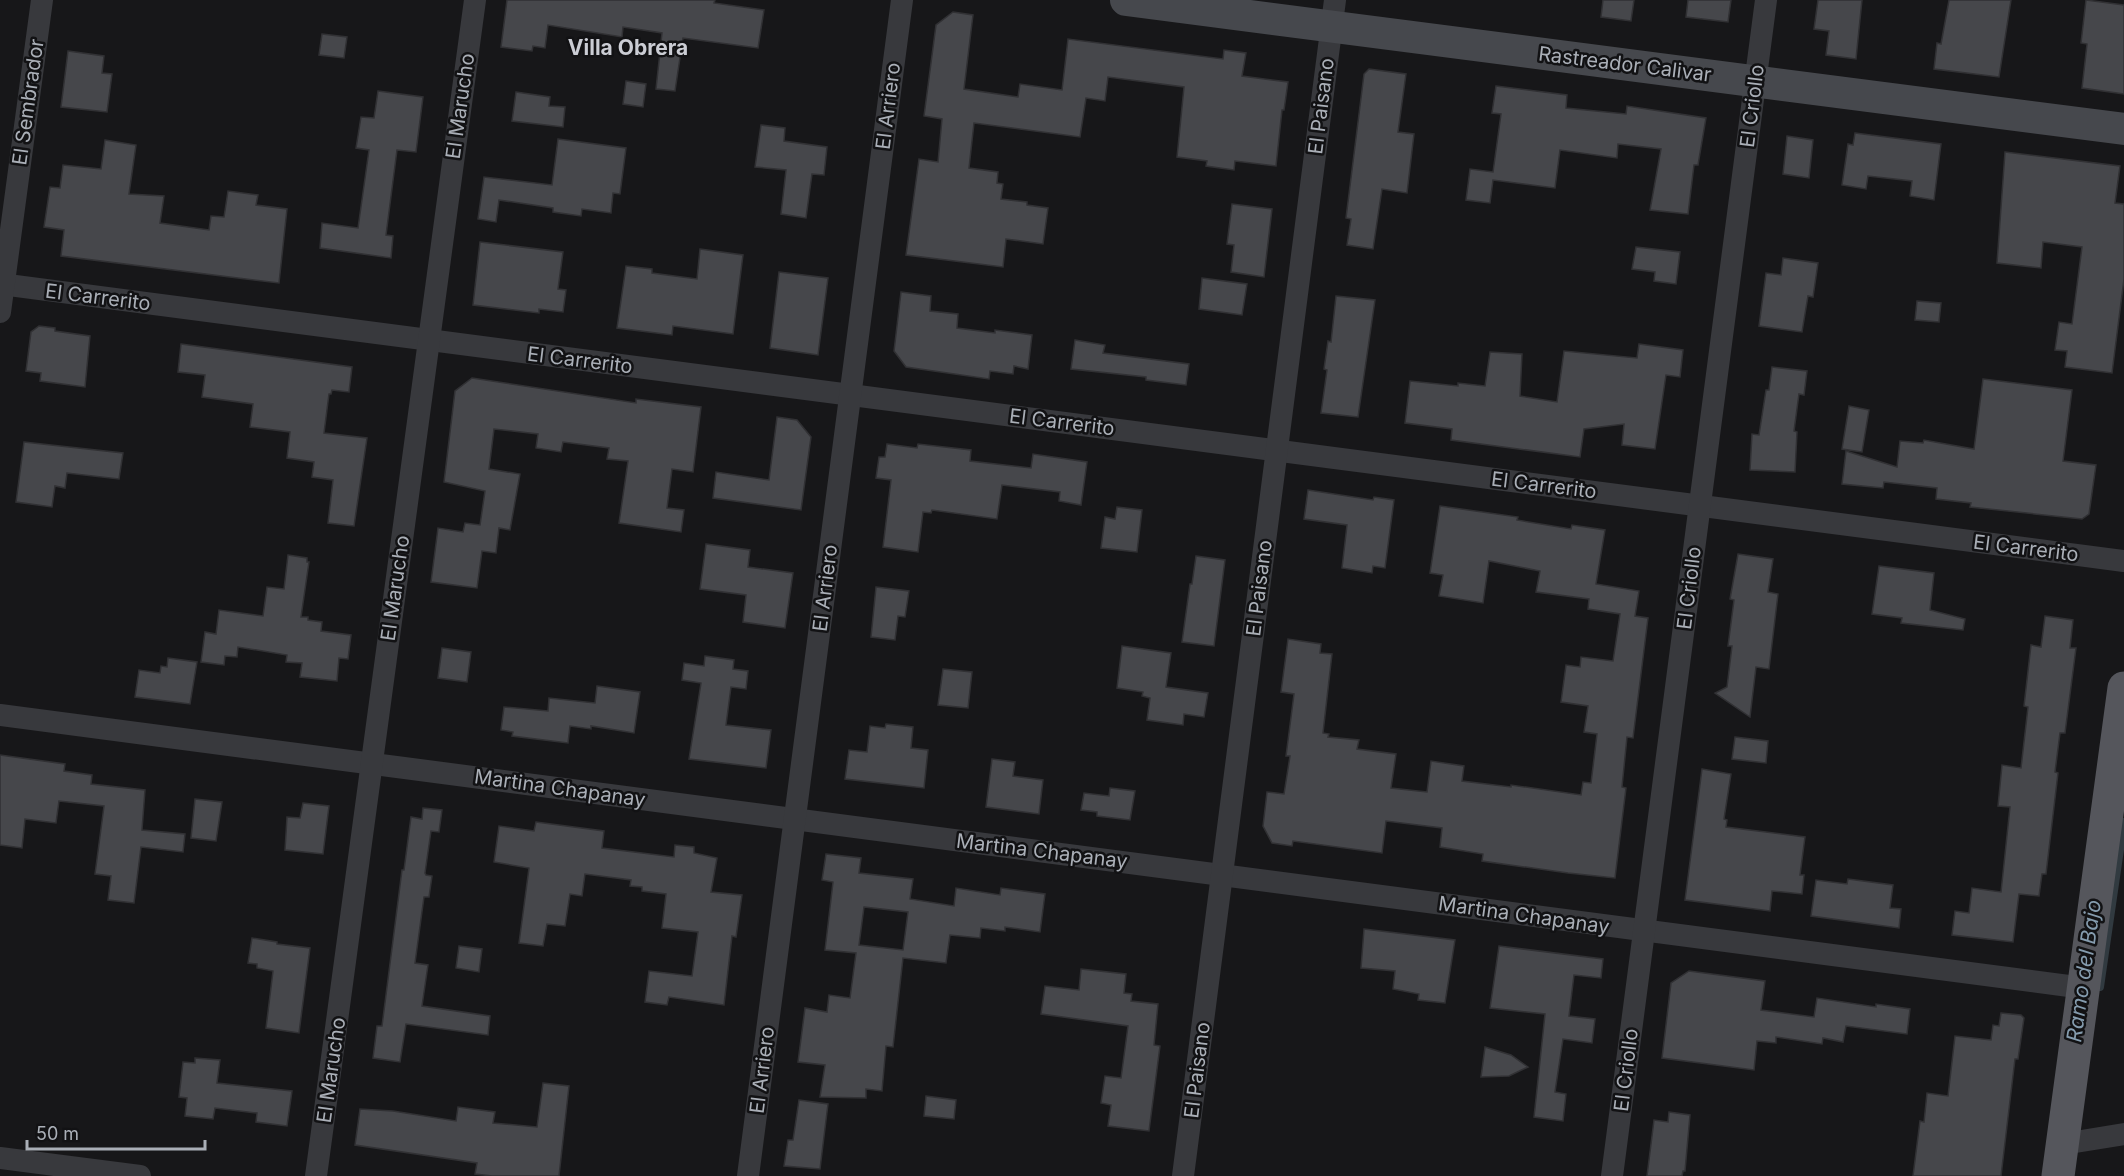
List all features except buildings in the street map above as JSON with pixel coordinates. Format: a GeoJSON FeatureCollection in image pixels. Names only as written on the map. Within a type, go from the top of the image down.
{"type":"FeatureCollection","features":[{"type":"Feature","properties":{"kind":"main road","name":"Rastreador Calivar"},"geometry":{"type":"LineString","coordinates":[[1126,0],[1333,13],[1755,81],[2124,129]]}},
{"type":"Feature","properties":{"kind":"main road"},"geometry":{"type":"LineString","coordinates":[[2058,1176],[2124,688]]}},
{"type":"Feature","properties":{"kind":"street","name":"El Sembrador"},"geometry":{"type":"LineString","coordinates":[[0,312],[42,0]]}},
{"type":"Feature","properties":{"kind":"street","name":"El Marucho"},"geometry":{"type":"LineString","coordinates":[[316,1176],[474,0]]}},
{"type":"Feature","properties":{"kind":"street","name":"El Arriero"},"geometry":{"type":"LineString","coordinates":[[748,1176],[902,0]]}},
{"type":"Feature","properties":{"kind":"street","name":"El Criollo"},"geometry":{"type":"LineString","coordinates":[[1612,1176],[1766,0]]}},
{"type":"Feature","properties":{"kind":"street","name":"El Paisano"},"geometry":{"type":"LineString","coordinates":[[1183,1176],[1333,13]]}},
{"type":"Feature","properties":{"kind":"street","name":"El Carrerito"},"geometry":{"type":"LineString","coordinates":[[2,284],[2124,561]]}},
{"type":"Feature","properties":{"kind":"street","name":"Martina Chapanay"},"geometry":{"type":"LineString","coordinates":[[0,715],[2084,988]]}},
{"type":"Feature","properties":{"kind":"street"},"geometry":{"type":"LineString","coordinates":[[2063,1144],[2124,1134]]}},
{"type":"Feature","properties":{"kind":"street"},"geometry":{"type":"LineString","coordinates":[[0,1158],[140,1176]]}},
{"type":"Feature","properties":{"kind":"waterway","name":"Ramo del Bajo"},"geometry":{"type":"LineString","coordinates":[[2100,987],[2124,822]]}},
{"type":"Feature","properties":{"kind":"district","name":"Villa Obrera"},"geometry":{"type":"Point","coordinates":[628,48]}}]}
